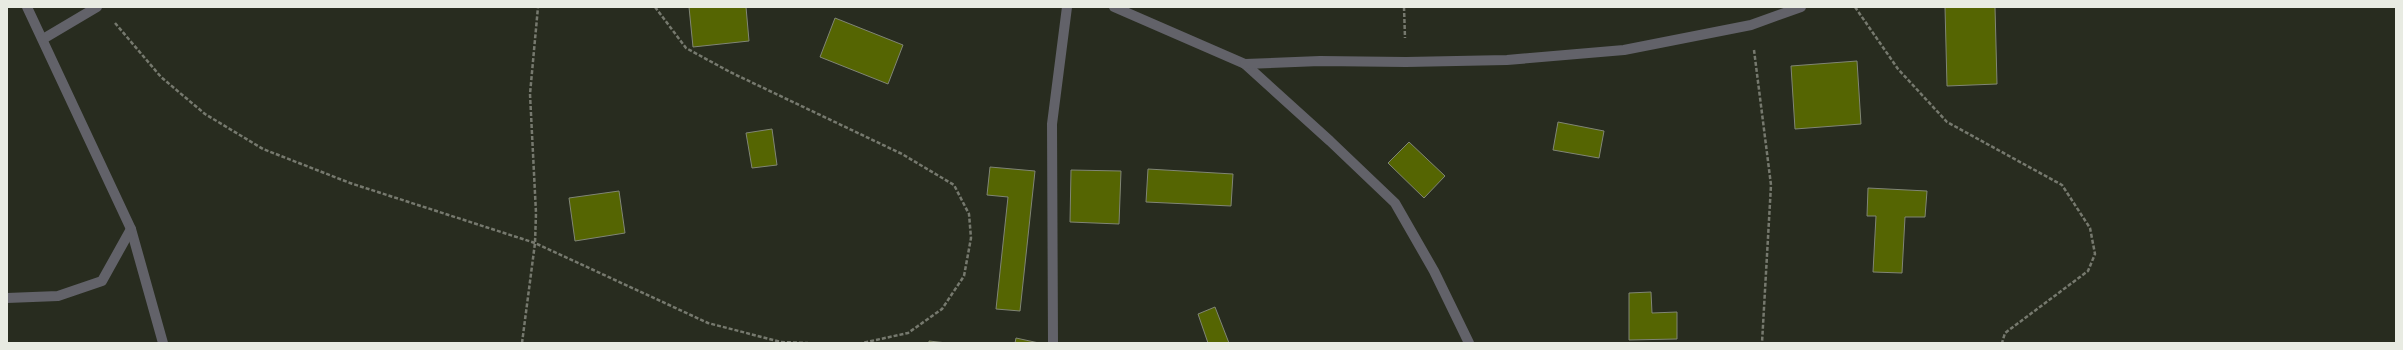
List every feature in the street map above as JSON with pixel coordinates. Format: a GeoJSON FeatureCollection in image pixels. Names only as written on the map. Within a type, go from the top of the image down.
{"type":"FeatureCollection","features":[{"type":"Feature","properties":{"kind":"street"},"geometry":{"type":"LineString","coordinates":[[27,7],[131,229],[163,343]]}},
{"type":"Feature","properties":{"kind":"street"},"geometry":{"type":"LineString","coordinates":[[43,39],[97,7]]}},
{"type":"Feature","properties":{"kind":"street"},"geometry":{"type":"LineString","coordinates":[[1053,343],[1052,124],[1067,7]]}},
{"type":"Feature","properties":{"kind":"street"},"geometry":{"type":"LineString","coordinates":[[1114,7],[1245,64],[1395,203],[1434,271],[1470,343]]}},
{"type":"Feature","properties":{"kind":"street"},"geometry":{"type":"LineString","coordinates":[[1245,64],[1320,61],[1406,62],[1507,60],[1624,50],[1751,25],[1801,7]]}},
{"type":"Feature","properties":{"kind":"street"},"geometry":{"type":"LineString","coordinates":[[7,298],[58,296],[102,281],[131,229]]}},
{"type":"Feature","properties":{"kind":"path"},"geometry":{"type":"LineString","coordinates":[[522,343],[535,243],[536,213],[530,94],[538,7]]}},
{"type":"Feature","properties":{"kind":"path"},"geometry":{"type":"LineString","coordinates":[[655,7],[686,48],[730,72],[902,154],[954,185],[969,214],[971,238],[964,276],[942,309],[908,333],[862,343]]}},
{"type":"Feature","properties":{"kind":"path"},"geometry":{"type":"LineString","coordinates":[[1404,7],[1406,62]]}},
{"type":"Feature","properties":{"kind":"path"},"geometry":{"type":"LineString","coordinates":[[1855,7],[1898,69],[1947,122],[2062,185],[2090,228],[2095,254],[2088,271],[2005,333],[2002,343]]}},
{"type":"Feature","properties":{"kind":"path"},"geometry":{"type":"LineString","coordinates":[[111,19],[161,77],[205,114],[263,149],[350,183],[535,243],[708,323],[781,342],[808,343]]}},
{"type":"Feature","properties":{"kind":"path"},"geometry":{"type":"LineString","coordinates":[[1751,25],[1771,186],[1762,343]]}},
{"type":"Feature","properties":{"kind":"building"},"geometry":{"type":"Polygon","coordinates":[[[689,7],[746,7],[749,41],[693,47],[689,7]]]}},
{"type":"Feature","properties":{"kind":"building"},"geometry":{"type":"Polygon","coordinates":[[[1945,7],[1995,7],[1997,84],[1947,86],[1945,7]]]}},
{"type":"Feature","properties":{"kind":"building"},"geometry":{"type":"Polygon","coordinates":[[[835,18],[903,45],[888,84],[820,57],[835,18]]]}},
{"type":"Feature","properties":{"kind":"building"},"geometry":{"type":"Polygon","coordinates":[[[1857,61],[1861,124],[1795,129],[1791,66],[1857,61]]]}},
{"type":"Feature","properties":{"kind":"building"},"geometry":{"type":"Polygon","coordinates":[[[1558,122],[1604,131],[1599,158],[1553,150],[1558,122]]]}},
{"type":"Feature","properties":{"kind":"building"},"geometry":{"type":"Polygon","coordinates":[[[772,129],[777,165],[752,168],[746,133],[772,129]]]}},
{"type":"Feature","properties":{"kind":"building"},"geometry":{"type":"Polygon","coordinates":[[[1409,142],[1445,176],[1424,198],[1388,163],[1409,142]]]}},
{"type":"Feature","properties":{"kind":"building"},"geometry":{"type":"Polygon","coordinates":[[[990,167],[1035,171],[1020,311],[996,309],[1008,197],[987,195],[990,167]]]}},
{"type":"Feature","properties":{"kind":"building"},"geometry":{"type":"Polygon","coordinates":[[[1148,169],[1233,174],[1231,206],[1146,202],[1148,169]]]}},
{"type":"Feature","properties":{"kind":"building"},"geometry":{"type":"Polygon","coordinates":[[[1071,170],[1121,171],[1119,224],[1070,222],[1071,170]]]}},
{"type":"Feature","properties":{"kind":"building"},"geometry":{"type":"Polygon","coordinates":[[[1868,188],[1927,191],[1925,217],[1905,217],[1902,273],[1873,272],[1876,216],[1867,216],[1868,188]]]}},
{"type":"Feature","properties":{"kind":"building"},"geometry":{"type":"Polygon","coordinates":[[[619,191],[625,233],[575,241],[569,198],[619,191]]]}},
{"type":"Feature","properties":{"kind":"building"},"geometry":{"type":"Polygon","coordinates":[[[1651,292],[1652,313],[1677,312],[1677,339],[1629,340],[1629,293],[1651,292]]]}},
{"type":"Feature","properties":{"kind":"building"},"geometry":{"type":"Polygon","coordinates":[[[1215,307],[1229,343],[1208,343],[1198,314],[1215,307]]]}},
{"type":"Feature","properties":{"kind":"building"},"geometry":{"type":"Polygon","coordinates":[[[1016,338],[1039,343],[1015,343],[1016,338]]]}},
{"type":"Feature","properties":{"kind":"building"},"geometry":{"type":"Polygon","coordinates":[[[929,341],[947,343],[929,343],[929,341]]]}}]}
